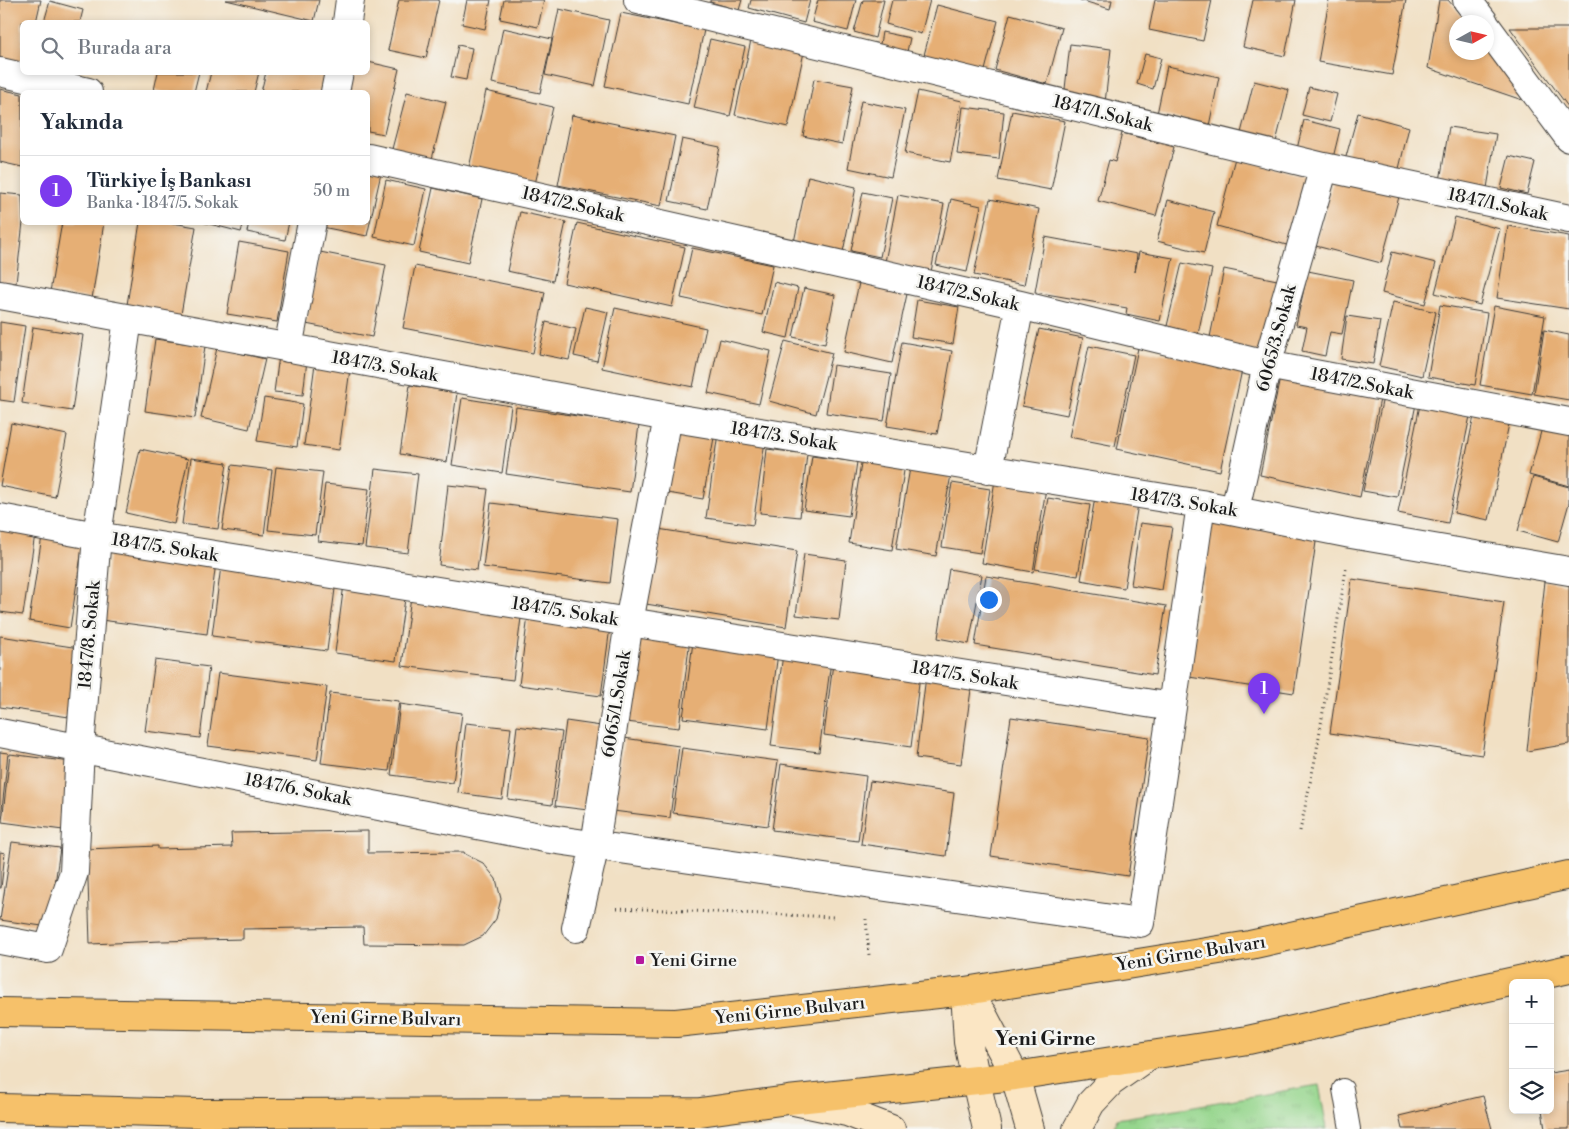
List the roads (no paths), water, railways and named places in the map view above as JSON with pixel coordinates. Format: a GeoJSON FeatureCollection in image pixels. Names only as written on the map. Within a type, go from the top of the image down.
{"type":"FeatureCollection","features":[{"type":"Feature","properties":{"kind":"main road","name":"Yeni Girne Bulvarı"},"geometry":{"type":"LineString","coordinates":[[0,1012],[676,1023],[965,991],[1250,945],[1569,874]]}},
{"type":"Feature","properties":{"kind":"main road"},"geometry":{"type":"LineString","coordinates":[[0,1108],[198,1113],[700,1112],[788,1100],[976,1082],[1248,1040],[1569,968]]}},
{"type":"Feature","properties":{"kind":"main road"},"geometry":{"type":"LineString","coordinates":[[965,991],[983,1015],[1015,1076],[1030,1129]]}},
{"type":"Feature","properties":{"kind":"main road"},"geometry":{"type":"LineString","coordinates":[[965,991],[968,1042],[987,1129]]}},
{"type":"Feature","properties":{"kind":"main road"},"geometry":{"type":"LineString","coordinates":[[1076,1129],[1091,1103],[1111,1082],[1148,1056]]}},
{"type":"Feature","properties":{"kind":"main road"},"geometry":{"type":"LineString","coordinates":[[788,1100],[847,1112],[891,1129]]}},
{"type":"Feature","properties":{"kind":"street"},"geometry":{"type":"LineString","coordinates":[[347,20],[350,0]]}},
{"type":"Feature","properties":{"kind":"street","name":"1847/1.Sokak"},"geometry":{"type":"LineString","coordinates":[[638,0],[1324,167],[1569,218]]}},
{"type":"Feature","properties":{"kind":"street"},"geometry":{"type":"LineString","coordinates":[[1467,0],[1479,15]]}},
{"type":"Feature","properties":{"kind":"street"},"geometry":{"type":"LineString","coordinates":[[1494,37],[1569,138]]}},
{"type":"Feature","properties":{"kind":"street"},"geometry":{"type":"LineString","coordinates":[[0,72],[79,90]]}},
{"type":"Feature","properties":{"kind":"street"},"geometry":{"type":"LineString","coordinates":[[335,90],[338,75]]}},
{"type":"Feature","properties":{"kind":"street","name":"1847/2.Sokak"},"geometry":{"type":"LineString","coordinates":[[370,158],[1020,305],[1267,365],[1569,422]]}},
{"type":"Feature","properties":{"kind":"street","name":"6065/3.Sokak"},"geometry":{"type":"LineString","coordinates":[[1235,510],[1267,365],[1324,167]]}},
{"type":"Feature","properties":{"kind":"street"},"geometry":{"type":"LineString","coordinates":[[288,348],[311,225]]}},
{"type":"Feature","properties":{"kind":"street","name":"1847/3. Sokak"},"geometry":{"type":"LineString","coordinates":[[0,295],[668,417],[1201,504],[1351,534],[1569,571]]}},
{"type":"Feature","properties":{"kind":"street"},"geometry":{"type":"LineString","coordinates":[[988,470],[1020,305]]}},
{"type":"Feature","properties":{"kind":"street","name":"1847/8. Sokak"},"geometry":{"type":"LineString","coordinates":[[0,940],[48,949],[74,872],[80,748],[97,536],[128,319]]}},
{"type":"Feature","properties":{"kind":"street","name":"6065/1.Sokak"},"geometry":{"type":"LineString","coordinates":[[578,917],[595,845],[629,622],[668,417]]}},
{"type":"Feature","properties":{"kind":"street"},"geometry":{"type":"LineString","coordinates":[[595,845],[1140,923],[1201,504]]}},
{"type":"Feature","properties":{"kind":"street","name":"1847/5. Sokak"},"geometry":{"type":"LineString","coordinates":[[0,518],[97,536],[629,622],[1172,707]]}},
{"type":"Feature","properties":{"kind":"street","name":"1847/6. Sokak"},"geometry":{"type":"LineString","coordinates":[[0,733],[595,845]]}},
{"type":"Feature","properties":{"kind":"lane"},"geometry":{"type":"LineString","coordinates":[[1343,1089],[1350,1129]]}},
{"type":"Feature","properties":{"kind":"place","name":"Türkiye İş Bankası"},"geometry":{"type":"Point","coordinates":[1264,714]}},
{"type":"Feature","properties":{"kind":"place","name":"Yeni Girne"},"geometry":{"type":"Point","coordinates":[640,960]}},
{"type":"Feature","properties":{"kind":"district","name":"Yeni Girne"},"geometry":{"type":"Point","coordinates":[1045,1038]}}]}
